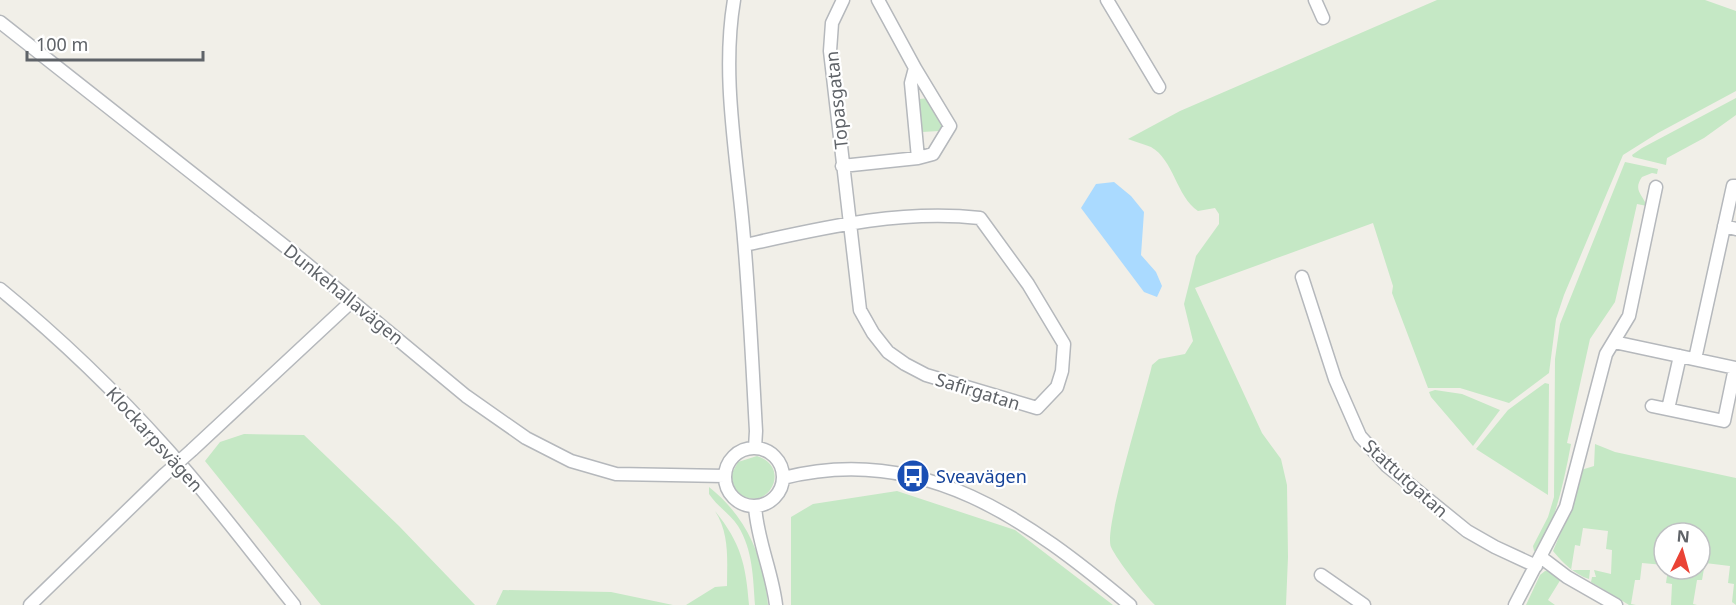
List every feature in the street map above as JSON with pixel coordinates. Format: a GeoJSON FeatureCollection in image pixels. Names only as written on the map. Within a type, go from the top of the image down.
{"type":"FeatureCollection","features":[{"type":"Feature","properties":{"kind":"street"},"geometry":{"type":"LineString","coordinates":[[734,0],[728,37],[731,97],[745,245],[755,448]]}},
{"type":"Feature","properties":{"kind":"street","name":"Topasgatan"},"geometry":{"type":"LineString","coordinates":[[843,0],[830,34],[842,166],[850,223]]}},
{"type":"Feature","properties":{"kind":"street"},"geometry":{"type":"LineString","coordinates":[[878,0],[950,126],[933,154],[918,158],[911,83],[915,68]]}},
{"type":"Feature","properties":{"kind":"street"},"geometry":{"type":"LineString","coordinates":[[1107,0],[1159,87]]}},
{"type":"Feature","properties":{"kind":"street"},"geometry":{"type":"LineString","coordinates":[[1315,0],[1323,18]]}},
{"type":"Feature","properties":{"kind":"street","name":"Dunkehallavägen"},"geometry":{"type":"LineString","coordinates":[[0,22],[352,300],[466,396],[526,438],[571,461],[616,474],[725,476]]}},
{"type":"Feature","properties":{"kind":"street","name":"Topasgatan"},"geometry":{"type":"LineString","coordinates":[[842,166],[918,158]]}},
{"type":"Feature","properties":{"kind":"street"},"geometry":{"type":"LineString","coordinates":[[1695,359],[1730,228],[1733,186],[1736,186]]}},
{"type":"Feature","properties":{"kind":"street"},"geometry":{"type":"LineString","coordinates":[[1515,605],[1566,507],[1606,354],[1629,316],[1656,187]]}},
{"type":"Feature","properties":{"kind":"street","name":"Safirgatan"},"geometry":{"type":"LineString","coordinates":[[745,245],[850,223],[915,216],[980,218],[1028,284],[1064,344],[1062,371],[1057,387],[1048,399],[1037,408],[1008,400],[926,375],[888,352],[873,333],[860,310],[850,223]]}},
{"type":"Feature","properties":{"kind":"street","name":"Stattutgatan"},"geometry":{"type":"LineString","coordinates":[[1302,277],[1331,368],[1360,436],[1387,466],[1439,510],[1495,547],[1539,562],[1616,605]]}},
{"type":"Feature","properties":{"kind":"street","name":"Klockarpsvägen"},"geometry":{"type":"LineString","coordinates":[[0,289],[49,329],[103,381],[169,451],[294,605]]}},
{"type":"Feature","properties":{"kind":"street"},"geometry":{"type":"LineString","coordinates":[[30,605],[164,475],[352,300]]}},
{"type":"Feature","properties":{"kind":"street"},"geometry":{"type":"LineString","coordinates":[[1614,342],[1736,368],[1724,421],[1652,406]]}},
{"type":"Feature","properties":{"kind":"street"},"geometry":{"type":"LineString","coordinates":[[1668,409],[1680,356]]}},
{"type":"Feature","properties":{"kind":"street"},"geometry":{"type":"LineString","coordinates":[[755,448],[774,455],[779,462],[783,478],[776,497],[755,506],[747,505],[733,497],[725,476],[733,457],[747,449],[755,448]]}},
{"type":"Feature","properties":{"kind":"street"},"geometry":{"type":"LineString","coordinates":[[783,478],[822,471],[876,471],[952,486],[1017,519],[1069,554],[1130,605]]}},
{"type":"Feature","properties":{"kind":"street"},"geometry":{"type":"LineString","coordinates":[[755,506],[759,535],[773,578],[776,605]]}},
{"type":"Feature","properties":{"kind":"street"},"geometry":{"type":"LineString","coordinates":[[1321,575],[1364,605]]}},
{"type":"Feature","properties":{"kind":"green space"},"geometry":{"type":"Polygon","coordinates":[[[1437,0],[1705,0],[1736,11],[1736,91],[1658,133],[1623,155],[1564,295],[1556,319],[1549,373],[1509,403],[1460,388],[1428,388],[1392,293],[1393,286],[1373,223],[1195,288],[1262,433],[1281,459],[1287,485],[1286,605],[1155,605],[1111,547],[1113,515],[1152,365],[1159,359],[1185,354],[1193,341],[1184,304],[1196,256],[1219,224],[1219,214],[1215,208],[1198,211],[1185,196],[1159,153],[1151,147],[1128,139],[1180,111],[1437,0]]]}},
{"type":"Feature","properties":{"kind":"green space"},"geometry":{"type":"Polygon","coordinates":[[[930,98],[944,121],[939,131],[922,132],[919,99],[930,98]]]}},
{"type":"Feature","properties":{"kind":"green space"},"geometry":{"type":"Polygon","coordinates":[[[1736,98],[1736,115],[1704,138],[1667,158],[1666,165],[1633,157],[1632,155],[1642,148],[1736,98]]]}},
{"type":"Feature","properties":{"kind":"green space"},"geometry":{"type":"Polygon","coordinates":[[[1625,162],[1658,169],[1657,174],[1652,173],[1642,177],[1639,181],[1638,189],[1647,206],[1637,204],[1615,302],[1590,339],[1567,443],[1571,444],[1559,499],[1540,552],[1534,551],[1533,546],[1548,517],[1554,497],[1555,359],[1560,324],[1625,162]]]}},
{"type":"Feature","properties":{"kind":"green space"},"geometry":{"type":"Polygon","coordinates":[[[1545,383],[1549,384],[1548,495],[1476,449],[1508,410],[1545,383]]]}},
{"type":"Feature","properties":{"kind":"green space"},"geometry":{"type":"Polygon","coordinates":[[[1435,390],[1462,394],[1500,410],[1473,446],[1431,397],[1429,392],[1435,390]]]}},
{"type":"Feature","properties":{"kind":"green space"},"geometry":{"type":"Polygon","coordinates":[[[244,434],[304,435],[399,526],[475,605],[321,605],[205,461],[220,442],[244,434]]]}},
{"type":"Feature","properties":{"kind":"green space"},"geometry":{"type":"Polygon","coordinates":[[[1595,444],[1615,452],[1736,478],[1736,605],[1732,602],[1734,584],[1728,583],[1730,566],[1712,564],[1712,521],[1652,521],[1652,564],[1642,563],[1640,580],[1635,580],[1631,604],[1636,605],[1629,605],[1591,582],[1592,577],[1596,577],[1594,570],[1611,574],[1612,550],[1606,549],[1608,531],[1583,528],[1580,546],[1575,545],[1571,569],[1553,551],[1569,513],[1581,470],[1594,466],[1595,444]]]}},
{"type":"Feature","properties":{"kind":"green space"},"geometry":{"type":"Polygon","coordinates":[[[757,456],[768,462],[774,470],[774,480],[765,495],[756,499],[746,497],[735,490],[731,475],[738,462],[757,456]]]}},
{"type":"Feature","properties":{"kind":"green space"},"geometry":{"type":"Polygon","coordinates":[[[709,487],[734,511],[751,540],[758,555],[768,605],[755,605],[747,545],[738,526],[709,494],[709,487]]]}},
{"type":"Feature","properties":{"kind":"green space"},"geometry":{"type":"Polygon","coordinates":[[[897,491],[1015,530],[1113,605],[791,605],[791,517],[813,504],[897,491]]]}},
{"type":"Feature","properties":{"kind":"green space"},"geometry":{"type":"Polygon","coordinates":[[[715,511],[731,534],[741,555],[749,605],[686,605],[715,587],[727,586],[725,538],[715,511]]]}},
{"type":"Feature","properties":{"kind":"green space"},"geometry":{"type":"Polygon","coordinates":[[[1572,570],[1590,570],[1589,579],[1579,574],[1572,570]]]}},
{"type":"Feature","properties":{"kind":"green space"},"geometry":{"type":"Polygon","coordinates":[[[1545,571],[1550,571],[1561,579],[1548,600],[1555,605],[1526,605],[1540,575],[1545,571]]]}},
{"type":"Feature","properties":{"kind":"green space"},"geometry":{"type":"Polygon","coordinates":[[[1666,581],[1697,581],[1693,604],[1697,605],[1671,605],[1672,584],[1666,583],[1666,581]]]}},
{"type":"Feature","properties":{"kind":"green space"},"geometry":{"type":"Polygon","coordinates":[[[503,590],[611,592],[673,605],[496,605],[503,590]]]}},
{"type":"Feature","properties":{"kind":"water"},"geometry":{"type":"Polygon","coordinates":[[[1114,182],[1131,196],[1144,212],[1141,255],[1156,272],[1162,286],[1157,297],[1144,292],[1081,208],[1096,184],[1114,182]]]}},
{"type":"Feature","properties":{"kind":"place","name":"Sveavägen"},"geometry":{"type":"Point","coordinates":[913,476]}}]}
